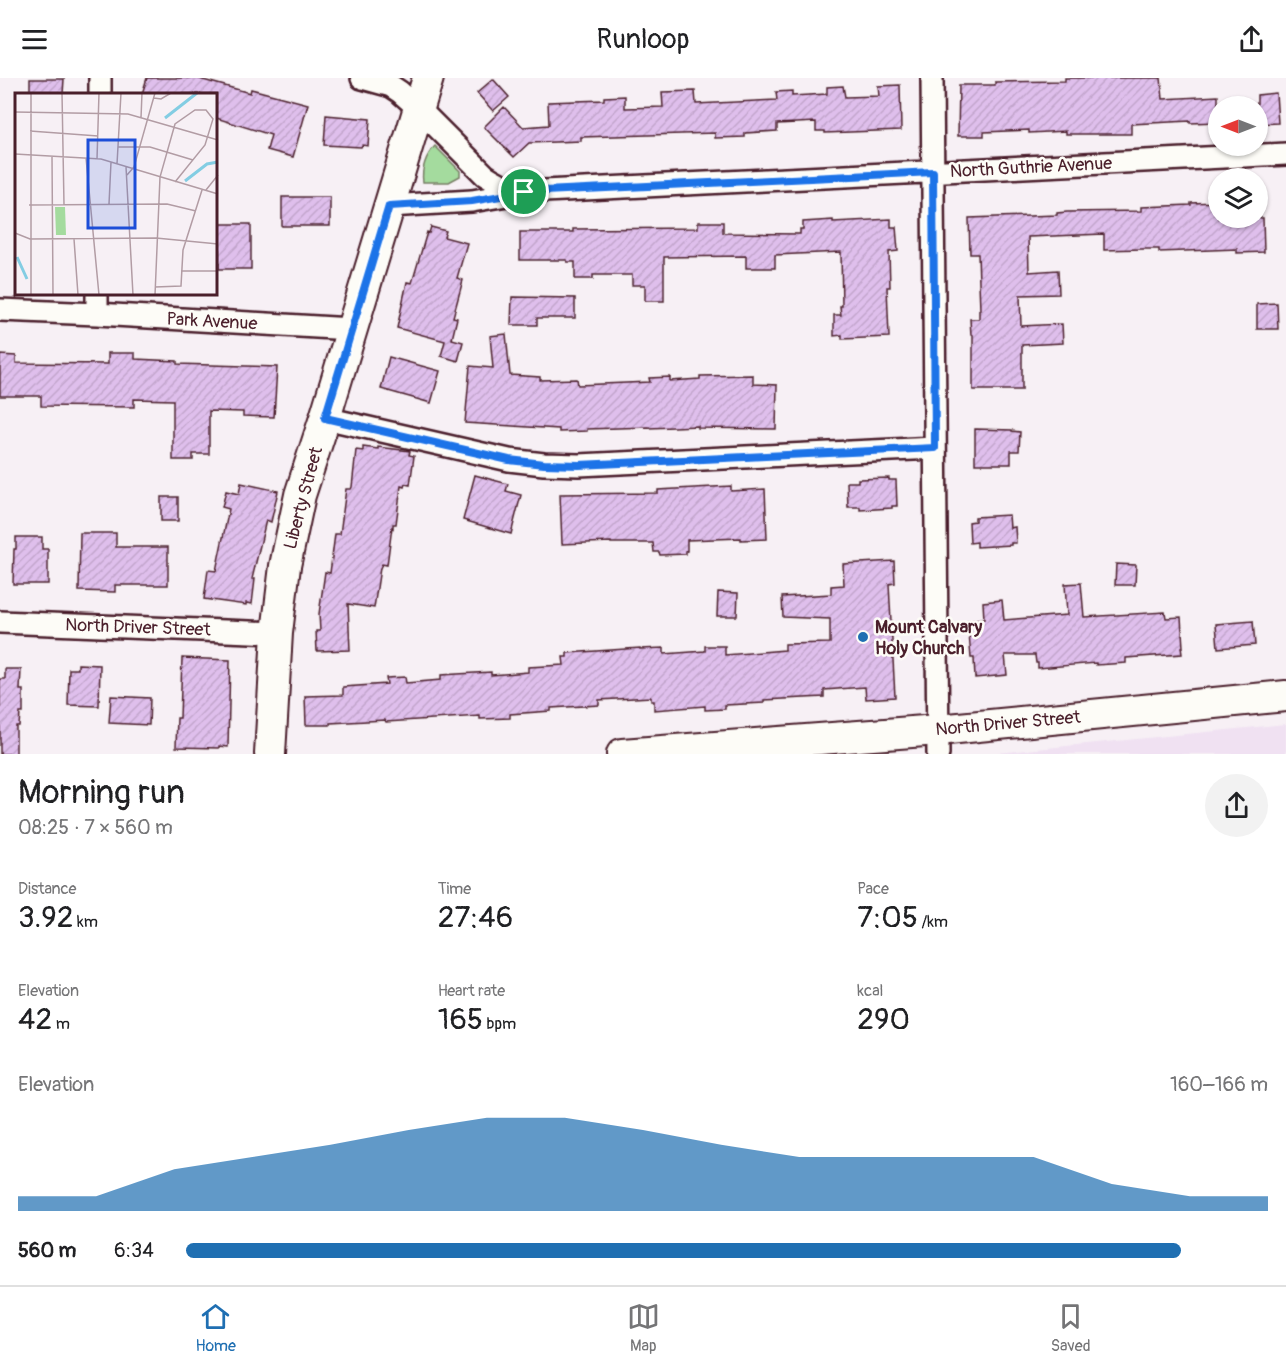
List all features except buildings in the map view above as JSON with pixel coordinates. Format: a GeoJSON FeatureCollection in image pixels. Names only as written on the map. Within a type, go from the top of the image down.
{"type":"FeatureCollection","features":[{"type":"Feature","properties":{"kind":"street","name":"North Guthrie Avenue"},"geometry":{"type":"LineString","coordinates":[[362,78],[392,86],[419,109],[485,176],[508,188],[524,192]]}},
{"type":"Feature","properties":{"kind":"street","name":"Liberty Street"},"geometry":{"type":"LineString","coordinates":[[270,754],[277,633],[285,566],[300,495],[428,78]]}},
{"type":"Feature","properties":{"kind":"street"},"geometry":{"type":"LineString","coordinates":[[932,78],[938,742]]}},
{"type":"Feature","properties":{"kind":"street","name":"North Guthrie Avenue"},"geometry":{"type":"LineString","coordinates":[[389,206],[472,201],[524,192],[1286,154]]}},
{"type":"Feature","properties":{"kind":"street","name":"Park Avenue"},"geometry":{"type":"LineString","coordinates":[[0,310],[97,304],[351,329]]}},
{"type":"Feature","properties":{"kind":"street"},"geometry":{"type":"LineString","coordinates":[[325,418],[509,460],[544,464],[579,465],[935,448]]}},
{"type":"Feature","properties":{"kind":"street","name":"North Driver Street"},"geometry":{"type":"LineString","coordinates":[[0,622],[277,633]]}},
{"type":"Feature","properties":{"kind":"street","name":"North Driver Street"},"geometry":{"type":"LineString","coordinates":[[622,754],[938,742],[1286,696]]}},
{"type":"Feature","properties":{"kind":"shaded area"},"geometry":{"type":"Polygon","coordinates":[[[1286,724],[1286,754],[987,754],[1286,724]]]}},
{"type":"Feature","properties":{"kind":"green space"},"geometry":{"type":"Polygon","coordinates":[[[435,146],[460,171],[460,176],[449,182],[423,182],[425,162],[435,146]]]}},
{"type":"Feature","properties":{"kind":"place","name":"Mount Calvary Holy Church"},"geometry":{"type":"Point","coordinates":[863,637]}},
{"type":"Feature","properties":{"kind":"route"},"geometry":{"type":"LineString","coordinates":[[933,172],[935,448],[579,465],[544,464],[509,460],[325,418],[389,206],[472,201],[524,192],[933,172]]}}]}
